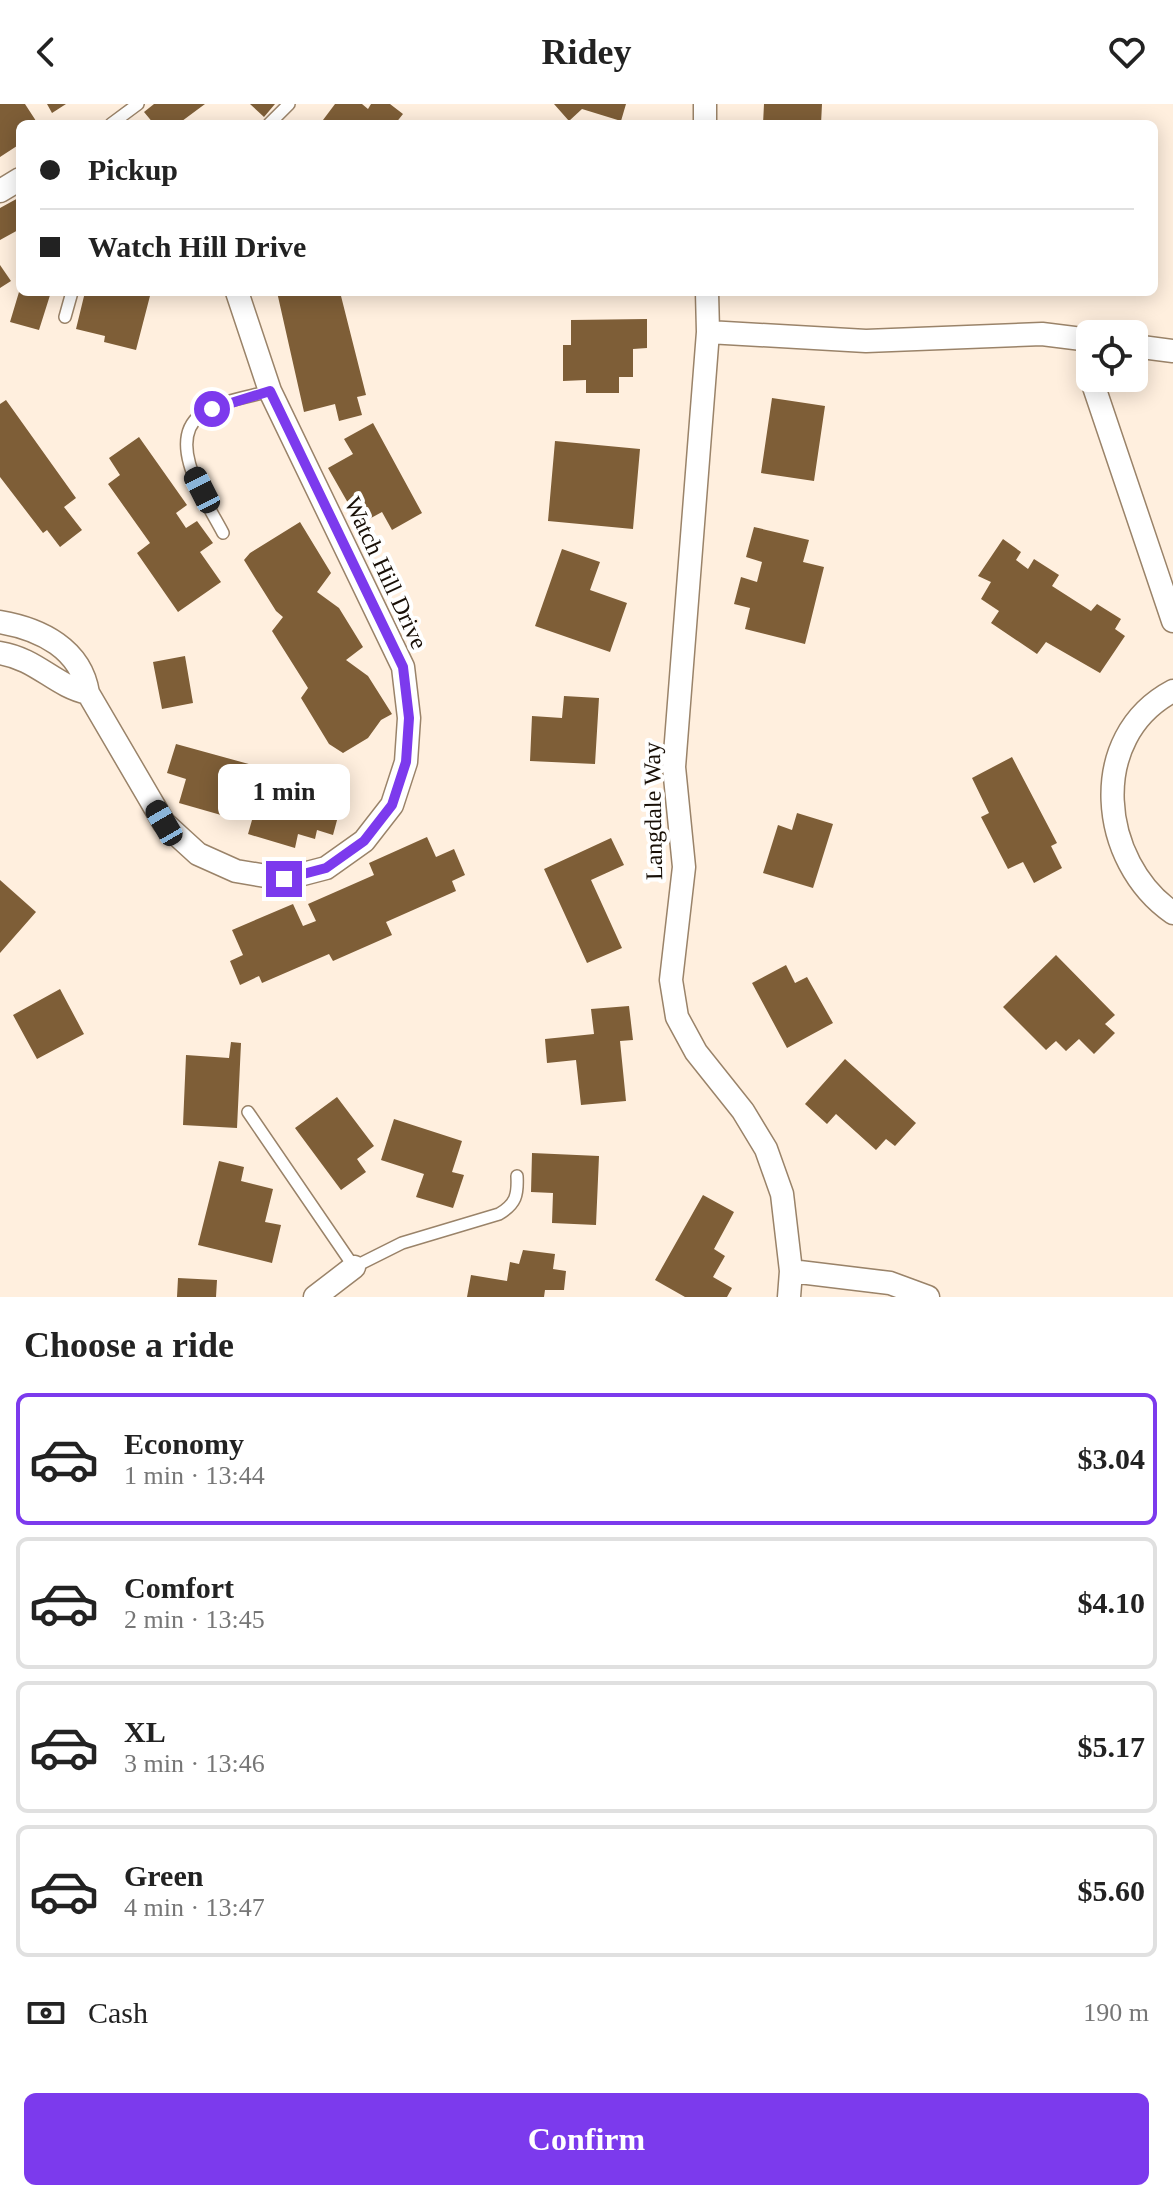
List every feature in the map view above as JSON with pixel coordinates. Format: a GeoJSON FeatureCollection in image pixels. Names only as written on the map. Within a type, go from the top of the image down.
{"type":"FeatureCollection","features":[{"type":"Feature","properties":{"kind":"street","name":"Watch Hill Drive"},"geometry":{"type":"LineString","coordinates":[[0,622],[26,628],[63,647],[85,676],[88,693],[164,823],[198,854],[236,871],[284,879],[326,868],[364,841],[392,805],[406,762],[409,718],[403,667],[270,391],[238,296]]}},
{"type":"Feature","properties":{"kind":"street","name":"Langdale Way"},"geometry":{"type":"LineString","coordinates":[[707,296],[708,332],[674,767],[684,867],[671,980],[677,1017],[696,1052],[743,1111],[766,1149],[782,1194],[791,1271],[789,1297]]}},
{"type":"Feature","properties":{"kind":"street"},"geometry":{"type":"LineString","coordinates":[[708,332],[866,341],[1042,334],[1076,338]]}},
{"type":"Feature","properties":{"kind":"street"},"geometry":{"type":"LineString","coordinates":[[1148,348],[1173,351]]}},
{"type":"Feature","properties":{"kind":"street"},"geometry":{"type":"LineString","coordinates":[[1095,392],[1173,621]]}},
{"type":"Feature","properties":{"kind":"street"},"geometry":{"type":"LineString","coordinates":[[0,653],[37,665],[67,689],[88,693]]}},
{"type":"Feature","properties":{"kind":"street"},"geometry":{"type":"LineString","coordinates":[[1173,691],[1141,716],[1117,763],[1113,789],[1117,841],[1128,866],[1144,889],[1173,913]]}},
{"type":"Feature","properties":{"kind":"street"},"geometry":{"type":"LineString","coordinates":[[315,1297],[354,1267]]}},
{"type":"Feature","properties":{"kind":"street"},"geometry":{"type":"LineString","coordinates":[[791,1271],[890,1283],[928,1297]]}},
{"type":"Feature","properties":{"kind":"lane"},"geometry":{"type":"LineString","coordinates":[[116,120],[138,104]]}},
{"type":"Feature","properties":{"kind":"lane"},"geometry":{"type":"LineString","coordinates":[[273,120],[289,104]]}},
{"type":"Feature","properties":{"kind":"lane"},"geometry":{"type":"LineString","coordinates":[[65,317],[71,296]]}},
{"type":"Feature","properties":{"kind":"lane"},"geometry":{"type":"LineString","coordinates":[[223,533],[191,468],[186,446],[190,428],[199,415],[270,391]]}},
{"type":"Feature","properties":{"kind":"lane"},"geometry":{"type":"LineString","coordinates":[[248,1112],[354,1267],[402,1243],[510,1208],[518,1195],[517,1176]]}},
{"type":"Feature","properties":{"kind":"building"},"geometry":{"type":"Polygon","coordinates":[[[0,104],[25,104],[35,120],[16,120],[16,147],[0,157],[0,104]]]}},
{"type":"Feature","properties":{"kind":"building"},"geometry":{"type":"Polygon","coordinates":[[[47,104],[66,104],[52,113],[47,104]]]}},
{"type":"Feature","properties":{"kind":"building"},"geometry":{"type":"Polygon","coordinates":[[[154,104],[205,104],[183,120],[151,120],[144,112],[154,104]]]}},
{"type":"Feature","properties":{"kind":"building"},"geometry":{"type":"Polygon","coordinates":[[[250,104],[275,104],[264,117],[250,104]]]}},
{"type":"Feature","properties":{"kind":"building"},"geometry":{"type":"Polygon","coordinates":[[[335,104],[362,104],[368,109],[371,104],[390,104],[403,114],[398,120],[323,120],[335,104]]]}},
{"type":"Feature","properties":{"kind":"building"},"geometry":{"type":"Polygon","coordinates":[[[554,104],[626,104],[621,120],[582,109],[568,120],[554,104]]]}},
{"type":"Feature","properties":{"kind":"building"},"geometry":{"type":"Polygon","coordinates":[[[764,104],[822,104],[821,120],[763,120],[764,104]]]}},
{"type":"Feature","properties":{"kind":"building"},"geometry":{"type":"Polygon","coordinates":[[[16,199],[16,231],[0,240],[0,208],[16,199]]]}},
{"type":"Feature","properties":{"kind":"building"},"geometry":{"type":"Polygon","coordinates":[[[0,265],[11,281],[0,288],[0,265]]]}},
{"type":"Feature","properties":{"kind":"building"},"geometry":{"type":"Polygon","coordinates":[[[18,296],[50,296],[39,330],[10,322],[18,296]]]}},
{"type":"Feature","properties":{"kind":"building"},"geometry":{"type":"Polygon","coordinates":[[[84,296],[150,296],[136,350],[104,342],[105,336],[76,329],[84,296]]]}},
{"type":"Feature","properties":{"kind":"building"},"geometry":{"type":"Polygon","coordinates":[[[278,296],[341,296],[366,395],[357,397],[362,415],[339,421],[335,404],[304,412],[278,296]]]}},
{"type":"Feature","properties":{"kind":"building"},"geometry":{"type":"Polygon","coordinates":[[[647,319],[647,348],[633,349],[633,377],[619,377],[619,393],[586,393],[586,380],[563,381],[563,345],[571,345],[571,320],[647,319]]]}},
{"type":"Feature","properties":{"kind":"building"},"geometry":{"type":"Polygon","coordinates":[[[772,398],[825,406],[814,481],[761,473],[772,398]]]}},
{"type":"Feature","properties":{"kind":"building"},"geometry":{"type":"Polygon","coordinates":[[[6,400],[76,498],[64,507],[82,530],[60,547],[47,530],[43,533],[0,477],[0,404],[6,400]]]}},
{"type":"Feature","properties":{"kind":"building"},"geometry":{"type":"Polygon","coordinates":[[[373,423],[422,513],[392,530],[382,512],[360,524],[328,468],[353,454],[344,439],[373,423]]]}},
{"type":"Feature","properties":{"kind":"building"},"geometry":{"type":"Polygon","coordinates":[[[139,437],[187,505],[176,513],[186,528],[197,521],[213,543],[200,552],[221,582],[178,612],[137,553],[150,543],[108,484],[120,475],[109,458],[139,437]]]}},
{"type":"Feature","properties":{"kind":"building"},"geometry":{"type":"Polygon","coordinates":[[[555,441],[640,449],[633,529],[548,521],[555,441]]]}},
{"type":"Feature","properties":{"kind":"building"},"geometry":{"type":"Polygon","coordinates":[[[300,522],[331,573],[317,592],[339,608],[363,647],[346,660],[368,676],[392,714],[381,720],[368,738],[343,753],[329,744],[301,698],[308,688],[272,631],[283,617],[244,560],[250,553],[300,522]]]}},
{"type":"Feature","properties":{"kind":"building"},"geometry":{"type":"Polygon","coordinates":[[[754,527],[809,540],[803,562],[824,567],[805,644],[745,629],[750,608],[734,604],[741,577],[757,582],[762,562],[746,557],[754,527]]]}},
{"type":"Feature","properties":{"kind":"building"},"geometry":{"type":"Polygon","coordinates":[[[1003,539],[1021,552],[1016,560],[1028,569],[1034,559],[1059,575],[1052,586],[1091,611],[1097,604],[1121,619],[1115,629],[1125,636],[1100,673],[1046,642],[1037,654],[991,623],[999,611],[981,599],[991,582],[978,576],[1003,539]]]}},
{"type":"Feature","properties":{"kind":"building"},"geometry":{"type":"Polygon","coordinates":[[[562,549],[600,562],[590,590],[627,603],[610,652],[535,626],[562,549]]]}},
{"type":"Feature","properties":{"kind":"building"},"geometry":{"type":"Polygon","coordinates":[[[185,656],[193,703],[162,709],[153,662],[185,656]]]}},
{"type":"Feature","properties":{"kind":"building"},"geometry":{"type":"Polygon","coordinates":[[[564,696],[599,698],[595,764],[530,761],[532,716],[562,718],[564,696]]]}},
{"type":"Feature","properties":{"kind":"building"},"geometry":{"type":"Polygon","coordinates":[[[176,744],[256,766],[254,776],[327,796],[324,805],[340,809],[333,835],[317,830],[315,839],[298,834],[295,848],[248,834],[254,813],[231,806],[228,817],[179,803],[186,779],[167,773],[176,744]]]}},
{"type":"Feature","properties":{"kind":"building"},"geometry":{"type":"Polygon","coordinates":[[[1012,757],[1057,843],[1051,846],[1062,868],[1034,883],[1023,862],[1008,869],[981,817],[989,813],[972,778],[1012,757]]]}},
{"type":"Feature","properties":{"kind":"building"},"geometry":{"type":"Polygon","coordinates":[[[797,813],[833,824],[813,888],[763,873],[778,825],[792,830],[797,813]]]}},
{"type":"Feature","properties":{"kind":"building"},"geometry":{"type":"Polygon","coordinates":[[[427,837],[436,857],[454,849],[465,875],[452,881],[456,891],[386,922],[392,935],[333,961],[329,954],[262,983],[259,976],[240,985],[230,961],[243,955],[232,930],[293,904],[303,926],[316,921],[308,904],[374,875],[369,863],[427,837]]]}},
{"type":"Feature","properties":{"kind":"building"},"geometry":{"type":"Polygon","coordinates":[[[611,838],[624,865],[591,880],[622,948],[587,963],[544,869],[611,838]]]}},
{"type":"Feature","properties":{"kind":"building"},"geometry":{"type":"Polygon","coordinates":[[[0,880],[36,912],[0,953],[0,880]]]}},
{"type":"Feature","properties":{"kind":"building"},"geometry":{"type":"Polygon","coordinates":[[[1056,955],[1115,1015],[1105,1024],[1115,1033],[1094,1054],[1079,1039],[1066,1051],[1056,1041],[1046,1050],[1003,1007],[1056,955]]]}},
{"type":"Feature","properties":{"kind":"building"},"geometry":{"type":"Polygon","coordinates":[[[786,965],[795,983],[807,977],[833,1023],[787,1048],[752,983],[786,965]]]}},
{"type":"Feature","properties":{"kind":"building"},"geometry":{"type":"Polygon","coordinates":[[[60,989],[84,1034],[37,1059],[13,1015],[60,989]]]}},
{"type":"Feature","properties":{"kind":"building"},"geometry":{"type":"Polygon","coordinates":[[[629,1006],[633,1040],[620,1041],[626,1101],[581,1105],[576,1060],[547,1063],[545,1039],[594,1034],[591,1009],[629,1006]]]}},
{"type":"Feature","properties":{"kind":"building"},"geometry":{"type":"Polygon","coordinates":[[[231,1042],[241,1043],[237,1128],[183,1125],[186,1055],[229,1058],[231,1042]]]}},
{"type":"Feature","properties":{"kind":"building"},"geometry":{"type":"Polygon","coordinates":[[[845,1059],[916,1123],[895,1146],[886,1139],[876,1150],[836,1114],[827,1124],[805,1104],[845,1059]]]}},
{"type":"Feature","properties":{"kind":"building"},"geometry":{"type":"Polygon","coordinates":[[[337,1097],[374,1146],[357,1159],[366,1172],[341,1190],[295,1128],[337,1097]]]}},
{"type":"Feature","properties":{"kind":"building"},"geometry":{"type":"Polygon","coordinates":[[[394,1119],[462,1141],[452,1172],[464,1175],[453,1208],[416,1197],[424,1174],[381,1160],[394,1119]]]}},
{"type":"Feature","properties":{"kind":"building"},"geometry":{"type":"Polygon","coordinates":[[[532,1153],[599,1156],[596,1225],[552,1223],[553,1193],[531,1192],[532,1153]]]}},
{"type":"Feature","properties":{"kind":"building"},"geometry":{"type":"Polygon","coordinates":[[[219,1161],[244,1167],[241,1181],[273,1189],[265,1222],[281,1225],[272,1263],[198,1245],[219,1161]]]}},
{"type":"Feature","properties":{"kind":"building"},"geometry":{"type":"Polygon","coordinates":[[[703,1195],[734,1212],[714,1249],[725,1256],[713,1277],[732,1288],[727,1297],[685,1297],[655,1280],[703,1195]]]}},
{"type":"Feature","properties":{"kind":"building"},"geometry":{"type":"Polygon","coordinates":[[[523,1250],[555,1254],[553,1269],[566,1271],[564,1290],[545,1290],[544,1297],[467,1297],[471,1275],[507,1281],[510,1262],[519,1264],[523,1250]]]}},
{"type":"Feature","properties":{"kind":"building"},"geometry":{"type":"Polygon","coordinates":[[[178,1278],[217,1280],[216,1297],[177,1297],[178,1278]]]}},
{"type":"Feature","properties":{"kind":"route"},"geometry":{"type":"LineString","coordinates":[[212,409],[270,391],[403,667],[409,718],[406,762],[392,805],[364,841],[326,868],[284,879]]}}]}
